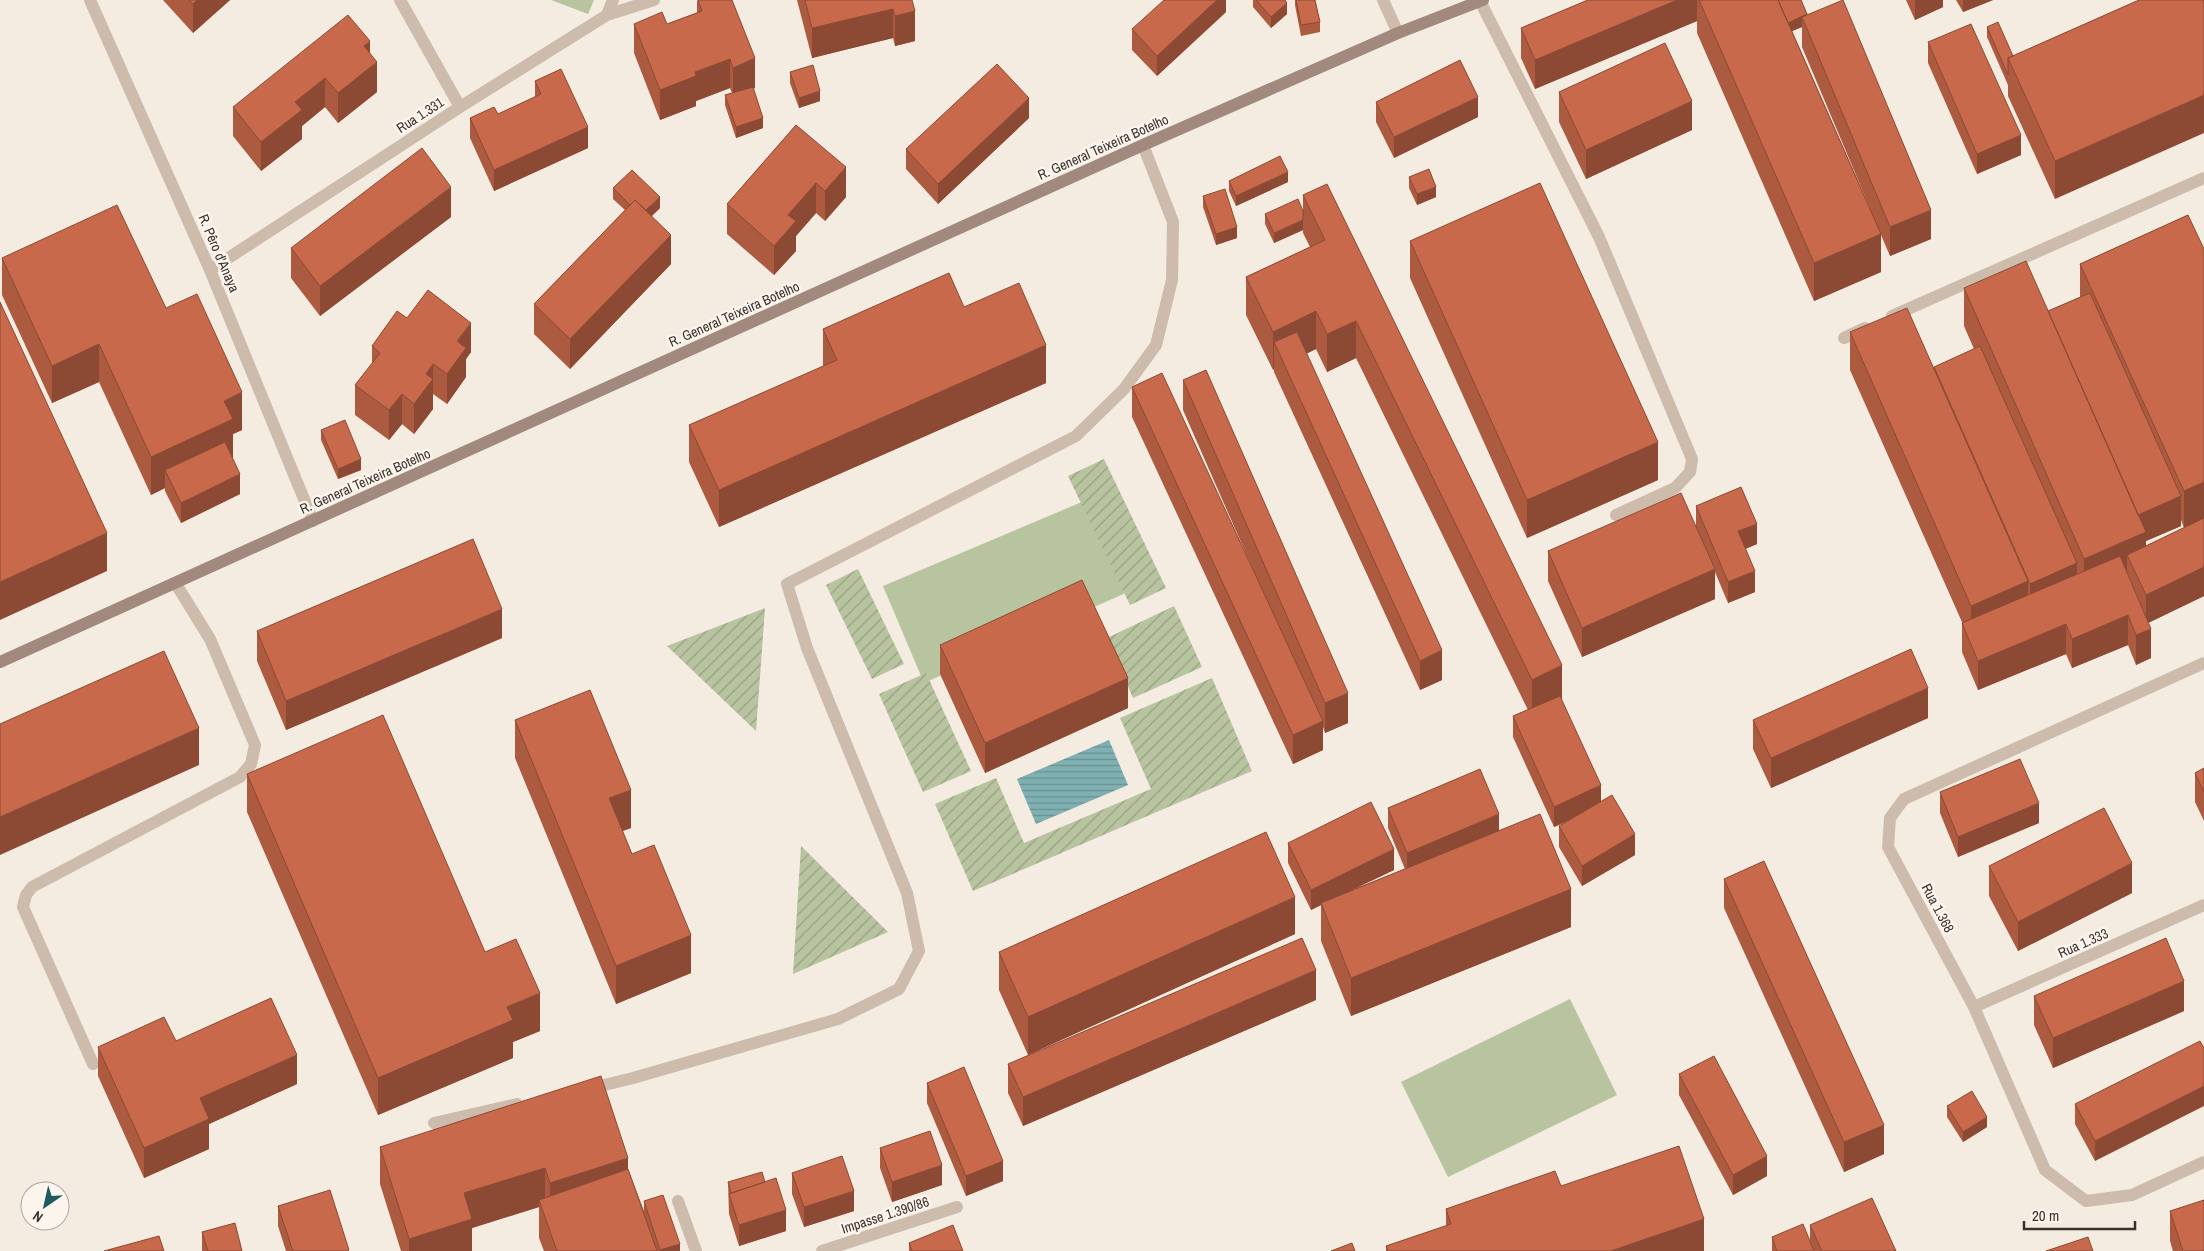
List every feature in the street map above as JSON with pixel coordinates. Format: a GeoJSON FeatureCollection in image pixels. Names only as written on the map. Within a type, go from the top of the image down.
{"type":"FeatureCollection","features":[{"type":"Feature","properties":{"kind":"street","name":"R. Pêro d'Anaya"},"geometry":{"type":"LineString","coordinates":[[90,0],[210,270],[313,521]]}},
{"type":"Feature","properties":{"kind":"street"},"geometry":{"type":"LineString","coordinates":[[400,0],[460,107]]}},
{"type":"Feature","properties":{"kind":"street"},"geometry":{"type":"LineString","coordinates":[[607,15],[613,0]]}},
{"type":"Feature","properties":{"kind":"street","name":"Rua 1.331"},"geometry":{"type":"LineString","coordinates":[[210,270],[460,107],[607,15],[654,0]]}},
{"type":"Feature","properties":{"kind":"street"},"geometry":{"type":"LineString","coordinates":[[1383,0],[1398,33]]}},
{"type":"Feature","properties":{"kind":"street"},"geometry":{"type":"LineString","coordinates":[[1481,1],[1599,237],[1692,459],[1690,472],[1675,488],[1616,515]]}},
{"type":"Feature","properties":{"kind":"street","name":"R. General Teixeira Botelho"},"geometry":{"type":"LineString","coordinates":[[0,662],[1143,145],[1398,33],[1481,1]]}},
{"type":"Feature","properties":{"kind":"street"},"geometry":{"type":"LineString","coordinates":[[576,1091],[633,1078],[838,1019],[899,990],[919,951],[907,893],[806,648],[787,584],[1076,436],[1124,389],[1156,345],[1172,280],[1173,222],[1143,145]]}},
{"type":"Feature","properties":{"kind":"street"},"geometry":{"type":"LineString","coordinates":[[1844,338],[2204,178]]}},
{"type":"Feature","properties":{"kind":"street"},"geometry":{"type":"LineString","coordinates":[[93,1064],[23,907],[26,895],[32,887],[240,777],[251,764],[255,745],[210,639],[176,584]]}},
{"type":"Feature","properties":{"kind":"street","name":"Rua 1.368"},"geometry":{"type":"LineString","coordinates":[[2204,663],[1904,799],[1890,818],[1888,847],[1974,1007],[2045,1170],[2086,1201],[2132,1195],[2204,1162]]}},
{"type":"Feature","properties":{"kind":"street","name":"Rua 1.333"},"geometry":{"type":"LineString","coordinates":[[1974,1007],[2204,906]]}},
{"type":"Feature","properties":{"kind":"street"},"geometry":{"type":"LineString","coordinates":[[434,1123],[529,1102]]}},
{"type":"Feature","properties":{"kind":"street"},"geometry":{"type":"LineString","coordinates":[[678,1201],[696,1251]]}},
{"type":"Feature","properties":{"kind":"street","name":"Impasse 1.390/86"},"geometry":{"type":"LineString","coordinates":[[822,1251],[957,1206]]}},
{"type":"Feature","properties":{"kind":"green space"},"geometry":{"type":"Polygon","coordinates":[[[551,0],[594,0],[588,14],[551,0]]]}},
{"type":"Feature","properties":{"kind":"green space"},"geometry":{"type":"Polygon","coordinates":[[[1104,459],[1166,588],[1130,605],[1068,476],[1104,459]]]}},
{"type":"Feature","properties":{"kind":"green space"},"geometry":{"type":"Polygon","coordinates":[[[1089,499],[1130,591],[924,683],[883,586],[1089,499]]]}},
{"type":"Feature","properties":{"kind":"green space"},"geometry":{"type":"Polygon","coordinates":[[[858,569],[904,664],[872,679],[826,585],[858,569]]]}},
{"type":"Feature","properties":{"kind":"green space"},"geometry":{"type":"Polygon","coordinates":[[[1174,606],[1202,667],[1133,698],[1107,638],[1174,606]]]}},
{"type":"Feature","properties":{"kind":"green space"},"geometry":{"type":"Polygon","coordinates":[[[765,608],[756,731],[667,646],[765,608]]]}},
{"type":"Feature","properties":{"kind":"green space"},"geometry":{"type":"Polygon","coordinates":[[[926,673],[971,771],[923,792],[879,694],[926,673]]]}},
{"type":"Feature","properties":{"kind":"green space"},"geometry":{"type":"Polygon","coordinates":[[[1212,678],[1252,771],[973,891],[935,804],[996,778],[1024,843],[1151,789],[1120,718],[1212,678]]]}},
{"type":"Feature","properties":{"kind":"green space"},"geometry":{"type":"Polygon","coordinates":[[[801,846],[888,932],[793,974],[801,846]]]}},
{"type":"Feature","properties":{"kind":"green space"},"geometry":{"type":"Polygon","coordinates":[[[1570,999],[1617,1095],[1448,1177],[1401,1082],[1570,999]]]}},
{"type":"Feature","properties":{"kind":"water"},"geometry":{"type":"Polygon","coordinates":[[[1109,740],[1128,785],[1036,824],[1017,779],[1109,740]]]}},
{"type":"Feature","properties":{"kind":"building"},"geometry":{"type":"Polygon","coordinates":[[[189,0],[197,0],[193,4],[189,0]]]}},
{"type":"Feature","properties":{"kind":"building"},"geometry":{"type":"Polygon","coordinates":[[[698,0],[732,0],[755,58],[733,68],[730,59],[695,72],[696,76],[660,90],[634,24],[662,12],[667,24],[702,11],[698,0]]]}},
{"type":"Feature","properties":{"kind":"building"},"geometry":{"type":"Polygon","coordinates":[[[805,0],[912,0],[915,11],[895,16],[893,9],[812,28],[805,0]]]}},
{"type":"Feature","properties":{"kind":"building"},"geometry":{"type":"Polygon","coordinates":[[[1164,0],[1217,0],[1157,56],[1132,29],[1164,0]]]}},
{"type":"Feature","properties":{"kind":"building"},"geometry":{"type":"Polygon","coordinates":[[[1256,0],[1285,0],[1287,3],[1271,17],[1256,0]]]}},
{"type":"Feature","properties":{"kind":"building"},"geometry":{"type":"Polygon","coordinates":[[[1296,0],[1315,0],[1320,22],[1301,25],[1296,0]]]}},
{"type":"Feature","properties":{"kind":"building"},"geometry":{"type":"Polygon","coordinates":[[[1588,0],[1677,0],[1535,60],[1521,28],[1588,0]]]}},
{"type":"Feature","properties":{"kind":"building"},"geometry":{"type":"Polygon","coordinates":[[[1699,0],[1778,0],[1881,234],[1814,263],[1699,0]]]}},
{"type":"Feature","properties":{"kind":"building"},"geometry":{"type":"Polygon","coordinates":[[[1778,0],[1801,0],[1807,14],[1788,23],[1778,0]]]}},
{"type":"Feature","properties":{"kind":"building"},"geometry":{"type":"Polygon","coordinates":[[[1843,0],[1931,210],[1890,227],[1802,17],[1843,0]]]}},
{"type":"Feature","properties":{"kind":"building"},"geometry":{"type":"Polygon","coordinates":[[[2139,0],[2204,0],[2204,95],[2055,161],[2008,58],[2139,0]]]}},
{"type":"Feature","properties":{"kind":"building"},"geometry":{"type":"Polygon","coordinates":[[[348,15],[370,41],[364,46],[377,62],[338,93],[325,78],[295,102],[302,110],[261,142],[233,107],[348,15]]]}},
{"type":"Feature","properties":{"kind":"building"},"geometry":{"type":"Polygon","coordinates":[[[1998,22],[2013,56],[2008,58],[2008,75],[1987,27],[1998,22]]]}},
{"type":"Feature","properties":{"kind":"building"},"geometry":{"type":"Polygon","coordinates":[[[1971,24],[2021,135],[1977,154],[1928,42],[1971,24]]]}},
{"type":"Feature","properties":{"kind":"building"},"geometry":{"type":"Polygon","coordinates":[[[1665,43],[1692,101],[1586,150],[1559,92],[1665,43]]]}},
{"type":"Feature","properties":{"kind":"building"},"geometry":{"type":"Polygon","coordinates":[[[1460,60],[1478,97],[1394,137],[1376,102],[1460,60]]]}},
{"type":"Feature","properties":{"kind":"building"},"geometry":{"type":"Polygon","coordinates":[[[997,64],[1029,98],[938,184],[906,149],[997,64]]]}},
{"type":"Feature","properties":{"kind":"building"},"geometry":{"type":"Polygon","coordinates":[[[813,65],[820,91],[799,98],[790,72],[813,65]]]}},
{"type":"Feature","properties":{"kind":"building"},"geometry":{"type":"Polygon","coordinates":[[[561,69],[588,127],[494,170],[470,118],[494,107],[498,114],[541,94],[535,81],[561,69]]]}},
{"type":"Feature","properties":{"kind":"building"},"geometry":{"type":"Polygon","coordinates":[[[753,87],[763,118],[736,127],[725,95],[753,87]]]}},
{"type":"Feature","properties":{"kind":"building"},"geometry":{"type":"Polygon","coordinates":[[[796,125],[846,167],[825,191],[816,183],[788,215],[796,221],[774,246],[727,204],[796,125]]]}},
{"type":"Feature","properties":{"kind":"building"},"geometry":{"type":"Polygon","coordinates":[[[422,148],[451,187],[320,286],[291,248],[422,148]]]}},
{"type":"Feature","properties":{"kind":"building"},"geometry":{"type":"Polygon","coordinates":[[[1280,156],[1288,172],[1236,196],[1229,181],[1280,156]]]}},
{"type":"Feature","properties":{"kind":"building"},"geometry":{"type":"Polygon","coordinates":[[[1429,169],[1436,187],[1417,194],[1409,177],[1429,169]]]}},
{"type":"Feature","properties":{"kind":"building"},"geometry":{"type":"Polygon","coordinates":[[[632,170],[660,197],[646,210],[635,200],[630,205],[613,188],[632,170]]]}},
{"type":"Feature","properties":{"kind":"building"},"geometry":{"type":"Polygon","coordinates":[[[1540,183],[1658,442],[1527,500],[1410,241],[1540,183]]]}},
{"type":"Feature","properties":{"kind":"building"},"geometry":{"type":"Polygon","coordinates":[[[1327,184],[1562,665],[1532,680],[1356,321],[1327,334],[1316,311],[1273,332],[1246,277],[1325,240],[1303,195],[1327,184]]]}},
{"type":"Feature","properties":{"kind":"building"},"geometry":{"type":"Polygon","coordinates":[[[1225,189],[1237,227],[1216,234],[1203,196],[1225,189]]]}},
{"type":"Feature","properties":{"kind":"building"},"geometry":{"type":"Polygon","coordinates":[[[1298,199],[1303,211],[1303,220],[1274,233],[1265,214],[1298,199]]]}},
{"type":"Feature","properties":{"kind":"building"},"geometry":{"type":"Polygon","coordinates":[[[635,200],[671,235],[570,339],[534,304],[635,200]]]}},
{"type":"Feature","properties":{"kind":"building"},"geometry":{"type":"Polygon","coordinates":[[[117,205],[166,308],[197,294],[242,392],[224,401],[233,419],[151,457],[99,344],[52,366],[2,258],[117,205]]]}},
{"type":"Feature","properties":{"kind":"building"},"geometry":{"type":"Polygon","coordinates":[[[2188,215],[2204,249],[2204,482],[2184,491],[2080,264],[2188,215]]]}},
{"type":"Feature","properties":{"kind":"building"},"geometry":{"type":"Polygon","coordinates":[[[2026,261],[2146,532],[2084,559],[1964,288],[2026,261]]]}},
{"type":"Feature","properties":{"kind":"building"},"geometry":{"type":"Polygon","coordinates":[[[949,273],[964,307],[1019,283],[1046,345],[719,490],[689,425],[837,360],[823,329],[949,273]]]}},
{"type":"Feature","properties":{"kind":"building"},"geometry":{"type":"Polygon","coordinates":[[[428,290],[471,323],[457,341],[466,348],[447,374],[433,364],[426,374],[433,379],[414,404],[402,394],[389,410],[355,385],[380,353],[372,346],[397,311],[407,318],[428,290]]]}},
{"type":"Feature","properties":{"kind":"building"},"geometry":{"type":"Polygon","coordinates":[[[2090,293],[2181,496],[2138,515],[2048,311],[2090,293]]]}},
{"type":"Feature","properties":{"kind":"building"},"geometry":{"type":"Polygon","coordinates":[[[0,302],[107,533],[0,582],[0,302]]]}},
{"type":"Feature","properties":{"kind":"building"},"geometry":{"type":"Polygon","coordinates":[[[1907,308],[2028,581],[1971,606],[1850,332],[1907,308]]]}},
{"type":"Feature","properties":{"kind":"building"},"geometry":{"type":"Polygon","coordinates":[[[1297,332],[1442,650],[1420,661],[1274,342],[1297,332]]]}},
{"type":"Feature","properties":{"kind":"building"},"geometry":{"type":"Polygon","coordinates":[[[1980,346],[2077,563],[2030,584],[1934,367],[1980,346]]]}},
{"type":"Feature","properties":{"kind":"building"},"geometry":{"type":"Polygon","coordinates":[[[1206,370],[1348,693],[1325,703],[1183,380],[1206,370]]]}},
{"type":"Feature","properties":{"kind":"building"},"geometry":{"type":"Polygon","coordinates":[[[1162,373],[1323,721],[1293,735],[1132,387],[1162,373]]]}},
{"type":"Feature","properties":{"kind":"building"},"geometry":{"type":"Polygon","coordinates":[[[345,420],[361,459],[338,469],[321,430],[345,420]]]}},
{"type":"Feature","properties":{"kind":"building"},"geometry":{"type":"Polygon","coordinates":[[[225,442],[240,474],[181,503],[165,470],[225,442]]]}},
{"type":"Feature","properties":{"kind":"building"},"geometry":{"type":"Polygon","coordinates":[[[1741,487],[1757,524],[1738,531],[1755,571],[1728,582],[1696,506],[1741,487]]]}},
{"type":"Feature","properties":{"kind":"building"},"geometry":{"type":"Polygon","coordinates":[[[1681,493],[1715,569],[1582,628],[1548,551],[1681,493]]]}},
{"type":"Feature","properties":{"kind":"building"},"geometry":{"type":"Polygon","coordinates":[[[2204,518],[2204,567],[2146,595],[2127,555],[2204,518]]]}},
{"type":"Feature","properties":{"kind":"building"},"geometry":{"type":"Polygon","coordinates":[[[473,539],[502,609],[286,701],[257,631],[473,539]]]}},
{"type":"Feature","properties":{"kind":"building"},"geometry":{"type":"Polygon","coordinates":[[[2120,556],[2151,629],[2136,635],[2128,615],[2072,639],[2066,624],[1978,661],[1962,623],[2120,556]]]}},
{"type":"Feature","properties":{"kind":"building"},"geometry":{"type":"Polygon","coordinates":[[[1082,580],[1128,678],[985,743],[940,645],[1082,580]]]}},
{"type":"Feature","properties":{"kind":"building"},"geometry":{"type":"Polygon","coordinates":[[[1911,649],[1928,688],[1771,758],[1753,720],[1911,649]]]}},
{"type":"Feature","properties":{"kind":"building"},"geometry":{"type":"Polygon","coordinates":[[[164,651],[199,728],[0,817],[0,724],[164,651]]]}},
{"type":"Feature","properties":{"kind":"building"},"geometry":{"type":"Polygon","coordinates":[[[590,690],[631,790],[609,798],[632,854],[654,845],[691,935],[616,966],[515,720],[590,690]]]}},
{"type":"Feature","properties":{"kind":"building"},"geometry":{"type":"Polygon","coordinates":[[[1560,696],[1601,785],[1554,807],[1513,716],[1560,696]]]}},
{"type":"Feature","properties":{"kind":"building"},"geometry":{"type":"Polygon","coordinates":[[[383,715],[485,952],[516,939],[540,993],[507,1007],[513,1020],[378,1078],[247,774],[383,715]]]}},
{"type":"Feature","properties":{"kind":"building"},"geometry":{"type":"Polygon","coordinates":[[[2020,759],[2039,803],[1958,837],[1940,792],[2020,759]]]}},
{"type":"Feature","properties":{"kind":"building"},"geometry":{"type":"Polygon","coordinates":[[[2204,768],[2204,792],[2195,773],[2204,768]]]}},
{"type":"Feature","properties":{"kind":"building"},"geometry":{"type":"Polygon","coordinates":[[[1480,769],[1499,814],[1407,853],[1388,808],[1480,769]]]}},
{"type":"Feature","properties":{"kind":"building"},"geometry":{"type":"Polygon","coordinates":[[[1612,795],[1635,834],[1582,866],[1559,826],[1612,795]]]}},
{"type":"Feature","properties":{"kind":"building"},"geometry":{"type":"Polygon","coordinates":[[[1371,802],[1394,849],[1311,890],[1288,843],[1371,802]]]}},
{"type":"Feature","properties":{"kind":"building"},"geometry":{"type":"Polygon","coordinates":[[[2104,808],[2132,863],[2018,922],[1989,866],[2104,808]]]}},
{"type":"Feature","properties":{"kind":"building"},"geometry":{"type":"Polygon","coordinates":[[[1540,814],[1571,889],[1351,978],[1321,903],[1540,814]]]}},
{"type":"Feature","properties":{"kind":"building"},"geometry":{"type":"Polygon","coordinates":[[[1266,832],[1295,897],[1028,1017],[999,952],[1266,832]]]}},
{"type":"Feature","properties":{"kind":"building"},"geometry":{"type":"Polygon","coordinates":[[[1764,861],[1884,1125],[1844,1142],[1724,879],[1764,861]]]}},
{"type":"Feature","properties":{"kind":"building"},"geometry":{"type":"Polygon","coordinates":[[[1302,938],[1316,970],[1023,1097],[1008,1064],[1302,938]]]}},
{"type":"Feature","properties":{"kind":"building"},"geometry":{"type":"Polygon","coordinates":[[[2166,938],[2184,981],[2053,1038],[2034,996],[2166,938]]]}},
{"type":"Feature","properties":{"kind":"building"},"geometry":{"type":"Polygon","coordinates":[[[271,998],[297,1055],[200,1098],[209,1119],[144,1148],[98,1047],[164,1017],[176,1041],[271,998]]]}},
{"type":"Feature","properties":{"kind":"building"},"geometry":{"type":"Polygon","coordinates":[[[2200,1041],[2204,1048],[2204,1086],[2095,1141],[2075,1104],[2200,1041]]]}},
{"type":"Feature","properties":{"kind":"building"},"geometry":{"type":"Polygon","coordinates":[[[1714,1056],[1767,1156],[1733,1175],[1679,1074],[1714,1056]]]}},
{"type":"Feature","properties":{"kind":"building"},"geometry":{"type":"Polygon","coordinates":[[[964,1067],[1003,1161],[966,1176],[927,1083],[964,1067]]]}},
{"type":"Feature","properties":{"kind":"building"},"geometry":{"type":"Polygon","coordinates":[[[601,1076],[628,1158],[550,1183],[545,1168],[464,1193],[472,1219],[409,1239],[380,1147],[601,1076]]]}},
{"type":"Feature","properties":{"kind":"building"},"geometry":{"type":"Polygon","coordinates":[[[1972,1091],[1987,1117],[1963,1132],[1947,1106],[1972,1091]]]}},
{"type":"Feature","properties":{"kind":"building"},"geometry":{"type":"Polygon","coordinates":[[[930,1131],[942,1165],[892,1182],[880,1148],[930,1131]]]}},
{"type":"Feature","properties":{"kind":"building"},"geometry":{"type":"Polygon","coordinates":[[[1679,1146],[1704,1219],[1611,1251],[1388,1251],[1386,1246],[1451,1224],[1446,1209],[1555,1171],[1561,1186],[1679,1146]]]}},
{"type":"Feature","properties":{"kind":"building"},"geometry":{"type":"Polygon","coordinates":[[[842,1156],[854,1191],[804,1207],[792,1173],[842,1156]]]}},
{"type":"Feature","properties":{"kind":"building"},"geometry":{"type":"Polygon","coordinates":[[[628,1169],[657,1251],[557,1251],[539,1200],[628,1169]]]}},
{"type":"Feature","properties":{"kind":"building"},"geometry":{"type":"Polygon","coordinates":[[[762,1172],[765,1182],[731,1193],[728,1182],[762,1172]]]}},
{"type":"Feature","properties":{"kind":"building"},"geometry":{"type":"Polygon","coordinates":[[[776,1178],[786,1210],[739,1225],[729,1194],[776,1178]]]}},
{"type":"Feature","properties":{"kind":"building"},"geometry":{"type":"Polygon","coordinates":[[[330,1190],[349,1250],[293,1251],[278,1206],[330,1190]]]}},
{"type":"Feature","properties":{"kind":"building"},"geometry":{"type":"Polygon","coordinates":[[[663,1195],[680,1244],[660,1250],[644,1201],[663,1195]]]}},
{"type":"Feature","properties":{"kind":"building"},"geometry":{"type":"Polygon","coordinates":[[[1872,1198],[1896,1251],[1822,1251],[1810,1225],[1872,1198]]]}},
{"type":"Feature","properties":{"kind":"building"},"geometry":{"type":"Polygon","coordinates":[[[2204,1200],[2204,1251],[2183,1251],[2170,1211],[2204,1200]]]}},
{"type":"Feature","properties":{"kind":"building"},"geometry":{"type":"Polygon","coordinates":[[[235,1223],[242,1251],[208,1251],[202,1232],[235,1223]]]}},
{"type":"Feature","properties":{"kind":"building"},"geometry":{"type":"Polygon","coordinates":[[[1803,1224],[1814,1251],[1777,1251],[1772,1237],[1803,1224]]]}},
{"type":"Feature","properties":{"kind":"building"},"geometry":{"type":"Polygon","coordinates":[[[953,1225],[963,1251],[912,1251],[909,1243],[953,1225]]]}},
{"type":"Feature","properties":{"kind":"building"},"geometry":{"type":"Polygon","coordinates":[[[159,1236],[164,1251],[104,1251],[159,1236]]]}},
{"type":"Feature","properties":{"kind":"building"},"geometry":{"type":"Polygon","coordinates":[[[2088,1237],[2093,1251],[2046,1251],[2088,1237]]]}},
{"type":"Feature","properties":{"kind":"building"},"geometry":{"type":"Polygon","coordinates":[[[1352,1243],[1355,1251],[1331,1251],[1352,1243]]]}}]}
